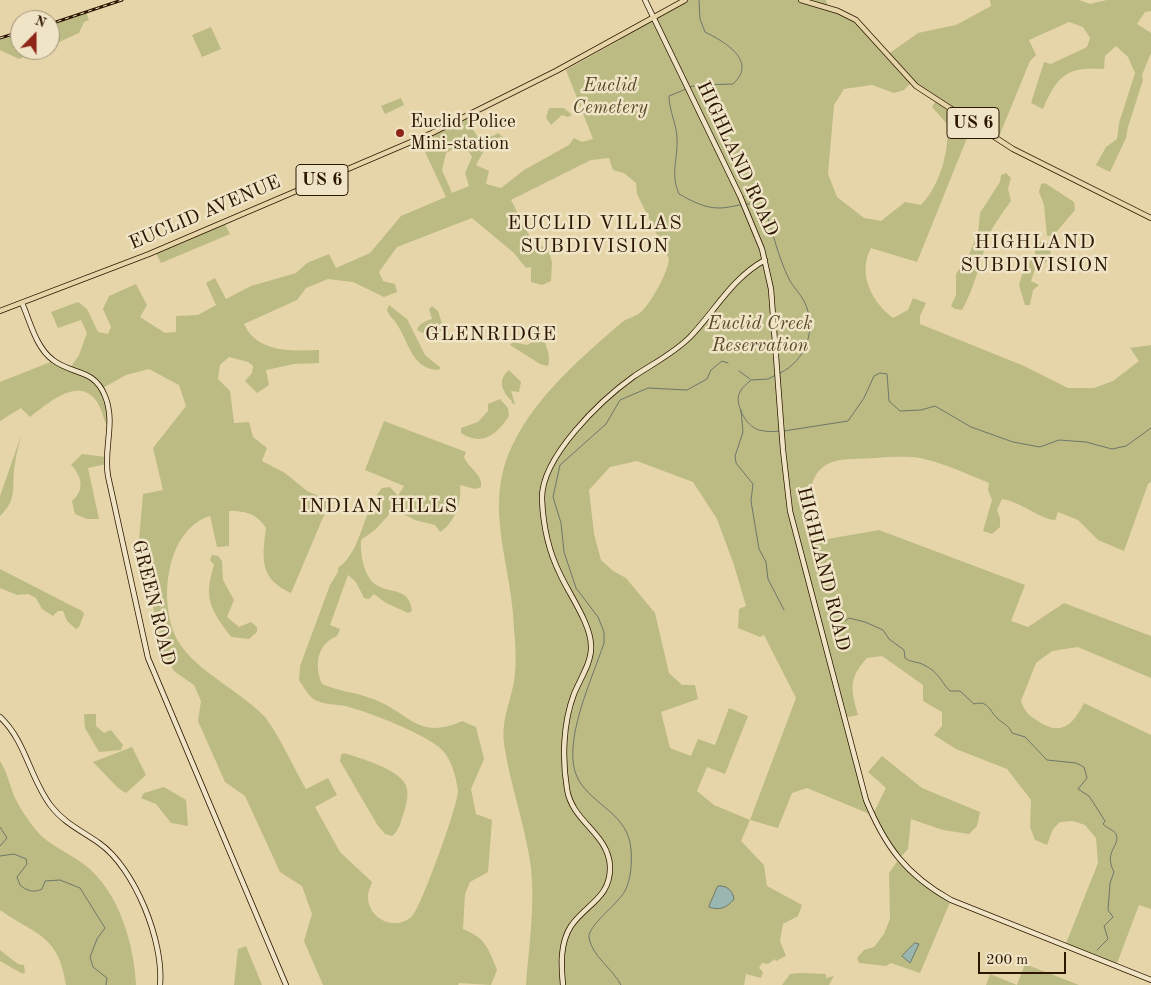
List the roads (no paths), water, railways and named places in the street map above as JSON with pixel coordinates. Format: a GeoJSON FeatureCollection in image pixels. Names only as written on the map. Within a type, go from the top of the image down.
{"type":"FeatureCollection","features":[{"type":"Feature","properties":{"kind":"main road","name":"EUCLID AVENUE"},"geometry":{"type":"LineString","coordinates":[[0,311],[149,254],[432,133],[556,71],[685,0]]}},
{"type":"Feature","properties":{"kind":"main road","name":"US 6"},"geometry":{"type":"LineString","coordinates":[[801,0],[838,11],[856,20],[916,86],[1013,149],[1151,218]]}},
{"type":"Feature","properties":{"kind":"street","name":"HIGHLAND ROAD"},"geometry":{"type":"LineString","coordinates":[[645,0],[753,222],[765,260],[771,289],[778,360],[783,450],[790,511],[866,800],[890,848],[912,874],[931,889],[951,900],[1151,980]]}},
{"type":"Feature","properties":{"kind":"street"},"geometry":{"type":"LineString","coordinates":[[563,985],[562,954],[565,939],[579,917],[599,898],[606,887],[610,864],[604,843],[581,820],[568,794],[565,742],[569,709],[592,647],[587,628],[553,558],[546,531],[542,486],[562,448],[592,412],[608,396],[663,358],[688,338],[741,277],[765,260]]}},
{"type":"Feature","properties":{"kind":"street","name":"GREEN ROAD"},"geometry":{"type":"LineString","coordinates":[[22,303],[47,355],[64,366],[86,373],[96,382],[105,396],[111,420],[106,453],[108,476],[148,658],[286,985]]}},
{"type":"Feature","properties":{"kind":"street"},"geometry":{"type":"LineString","coordinates":[[0,717],[21,745],[38,786],[50,805],[64,820],[99,842],[115,856],[131,878],[156,942],[161,974],[160,985]]}},
{"type":"Feature","properties":{"kind":"water"},"geometry":{"type":"Polygon","coordinates":[[[718,886],[724,886],[729,889],[734,899],[729,905],[716,909],[709,907],[718,886]]]}},
{"type":"Feature","properties":{"kind":"water"},"geometry":{"type":"Polygon","coordinates":[[[915,943],[919,944],[910,963],[902,956],[915,943]]]}},
{"type":"Feature","properties":{"kind":"waterway"},"geometry":{"type":"LineString","coordinates":[[689,87],[733,84],[740,76],[742,68],[736,53],[721,41],[705,32],[700,19],[699,0]]}},
{"type":"Feature","properties":{"kind":"waterway"},"geometry":{"type":"LineString","coordinates":[[686,89],[669,96],[677,134],[675,180],[679,194],[708,207],[725,208],[748,204],[759,206],[765,210],[785,271],[808,311],[809,332],[803,352],[789,368],[780,373]]}},
{"type":"Feature","properties":{"kind":"waterway"},"geometry":{"type":"LineString","coordinates":[[621,985],[598,957],[589,938],[593,927],[625,891],[630,876],[631,850],[629,838],[617,819],[592,796],[578,779],[573,765],[575,730],[586,692],[604,643],[604,632],[598,617],[576,588],[564,552],[561,523],[553,497],[560,465],[606,424],[620,400],[648,388],[687,390],[707,379],[711,370],[722,361],[728,363]]}},
{"type":"Feature","properties":{"kind":"waterway"},"geometry":{"type":"LineString","coordinates":[[739,371],[750,379]]}},
{"type":"Feature","properties":{"kind":"waterway"},"geometry":{"type":"LineString","coordinates":[[784,431],[848,421],[864,398],[874,376],[880,373],[887,374],[889,401],[900,411],[921,410],[935,406],[971,427],[1013,442],[1040,447],[1059,440],[1086,442],[1112,449],[1126,446],[1151,428]]}},
{"type":"Feature","properties":{"kind":"waterway"},"geometry":{"type":"LineString","coordinates":[[776,375],[768,379],[751,380],[741,390],[738,401],[743,416],[753,427],[762,431],[780,431]]}},
{"type":"Feature","properties":{"kind":"waterway"},"geometry":{"type":"LineString","coordinates":[[741,410],[743,432],[735,456],[736,463],[753,484],[751,501],[759,549],[766,562],[768,579],[784,610]]}},
{"type":"Feature","properties":{"kind":"waterway"},"geometry":{"type":"LineString","coordinates":[[845,621],[849,618],[865,622],[883,630],[889,639],[904,650],[905,658],[929,668],[937,674],[950,691],[960,691],[974,704],[982,703],[988,706],[1012,733],[1025,737],[1047,760],[1076,763],[1084,767],[1087,778],[1078,789],[1089,796],[1105,821],[1103,824],[1115,833],[1117,838],[1110,859],[1114,872],[1110,883],[1108,910],[1113,917],[1104,926],[1108,939],[1097,950]]}},
{"type":"Feature","properties":{"kind":"waterway"},"geometry":{"type":"LineString","coordinates":[[0,827],[7,838],[0,846]]}},
{"type":"Feature","properties":{"kind":"waterway"},"geometry":{"type":"LineString","coordinates":[[0,856],[14,854],[26,859],[27,864],[17,877],[20,885],[28,890],[42,889],[45,881],[60,880],[80,888],[105,928],[97,939],[90,957],[93,967],[107,978],[106,985]]}},
{"type":"Feature","properties":{"kind":"railway"},"geometry":{"type":"LineString","coordinates":[[60,21],[122,0]]}},
{"type":"Feature","properties":{"kind":"railway"},"geometry":{"type":"LineString","coordinates":[[0,38],[10,35]]}},
{"type":"Feature","properties":{"kind":"place","name":"Euclid Police Mini-station"},"geometry":{"type":"Point","coordinates":[400,133]}},
{"type":"Feature","properties":{"kind":"district","name":"EUCLID VILLAS SUBDIVISION"},"geometry":{"type":"Point","coordinates":[595,236]}},
{"type":"Feature","properties":{"kind":"district","name":"HIGHLAND SUBDIVISION"},"geometry":{"type":"Point","coordinates":[1035,254]}},
{"type":"Feature","properties":{"kind":"district","name":"GLENRIDGE"},"geometry":{"type":"Point","coordinates":[491,335]}},
{"type":"Feature","properties":{"kind":"district","name":"INDIAN HILLS"},"geometry":{"type":"Point","coordinates":[379,507]}},
{"type":"Feature","properties":{"kind":"park label","name":"Euclid Cemetery"},"geometry":{"type":"Point","coordinates":[610,97]}},
{"type":"Feature","properties":{"kind":"park label","name":"Euclid Creek Reservation"},"geometry":{"type":"Point","coordinates":[760,335]}}]}
